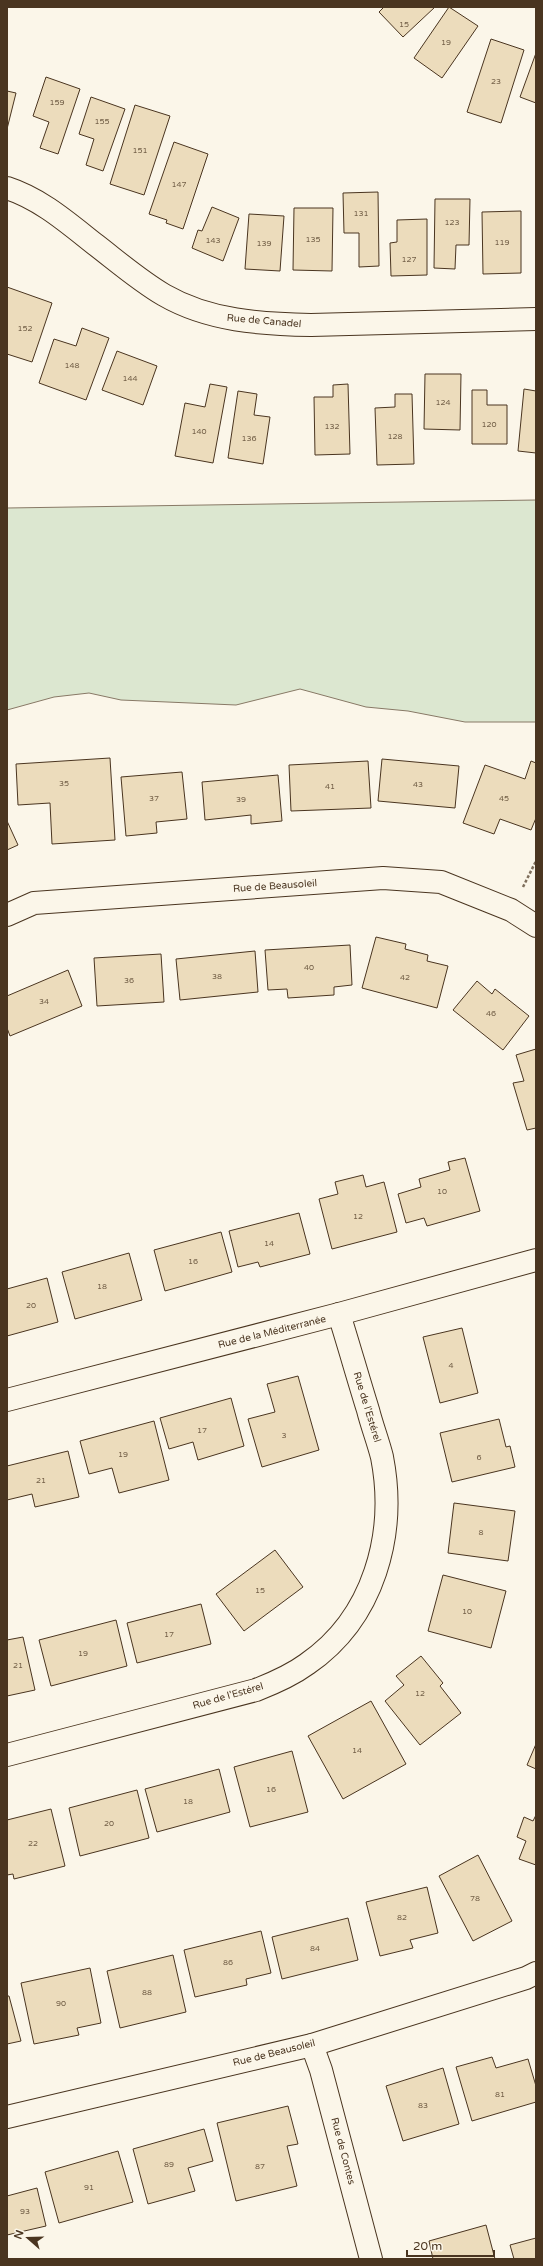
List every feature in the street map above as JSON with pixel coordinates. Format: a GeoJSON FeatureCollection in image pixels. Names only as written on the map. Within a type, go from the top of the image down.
{"type":"FeatureCollection","features":[{"type":"Feature","properties":{"kind":"street","name":"Rue de Canadel"},"geometry":{"type":"LineString","coordinates":[[7,188],[39,202],[160,292],[191,308],[215,316],[272,324],[311,325],[536,319]]}},
{"type":"Feature","properties":{"kind":"street","name":"Rue de Beausoleil"},"geometry":{"type":"LineString","coordinates":[[7,914],[34,903],[383,878],[441,882],[511,910],[536,926]]}},
{"type":"Feature","properties":{"kind":"street","name":"Rue de la Méditerranée"},"geometry":{"type":"LineString","coordinates":[[7,1400],[339,1314],[536,1260]]}},
{"type":"Feature","properties":{"kind":"street","name":"Rue de l'Estérel"},"geometry":{"type":"LineString","coordinates":[[7,1755],[256,1690],[283,1679],[308,1664],[333,1643],[354,1618],[370,1588],[380,1562],[385,1528],[386,1490],[382,1456],[339,1314]]}},
{"type":"Feature","properties":{"kind":"street","name":"Rue de Beausoleil"},"geometry":{"type":"LineString","coordinates":[[7,2116],[312,2044],[526,1978],[536,1973]]}},
{"type":"Feature","properties":{"kind":"street","name":"Rue de Contes"},"geometry":{"type":"LineString","coordinates":[[312,2044],[321,2070],[371,2259]]}},
{"type":"Feature","properties":{"kind":"green space"},"geometry":{"type":"Polygon","coordinates":[[[536,500],[536,722],[465,722],[408,711],[366,707],[300,689],[236,705],[121,700],[89,693],[54,697],[7,710],[7,508],[536,500]]]}},
{"type":"Feature","properties":{"kind":"building"},"geometry":{"type":"Polygon","coordinates":[[[384,7],[435,7],[403,37],[379,12],[384,7]]]}},
{"type":"Feature","properties":{"kind":"building"},"geometry":{"type":"Polygon","coordinates":[[[449,7],[478,26],[442,78],[414,58],[449,7]]]}},
{"type":"Feature","properties":{"kind":"building"},"geometry":{"type":"Polygon","coordinates":[[[491,39],[524,50],[501,123],[467,112],[491,39]]]}},
{"type":"Feature","properties":{"kind":"building"},"geometry":{"type":"Polygon","coordinates":[[[536,53],[536,103],[520,97],[536,53]]]}},
{"type":"Feature","properties":{"kind":"building"},"geometry":{"type":"Polygon","coordinates":[[[46,77],[80,89],[58,154],[40,148],[49,122],[33,116],[46,77]]]}},
{"type":"Feature","properties":{"kind":"building"},"geometry":{"type":"Polygon","coordinates":[[[7,91],[16,93],[7,129],[7,91]]]}},
{"type":"Feature","properties":{"kind":"building"},"geometry":{"type":"Polygon","coordinates":[[[91,97],[125,109],[103,171],[86,165],[94,139],[79,134],[91,97]]]}},
{"type":"Feature","properties":{"kind":"building"},"geometry":{"type":"Polygon","coordinates":[[[135,105],[170,116],[144,195],[110,184],[135,105]]]}},
{"type":"Feature","properties":{"kind":"building"},"geometry":{"type":"Polygon","coordinates":[[[174,142],[208,154],[183,229],[166,223],[167,220],[149,214],[174,142]]]}},
{"type":"Feature","properties":{"kind":"building"},"geometry":{"type":"Polygon","coordinates":[[[378,192],[379,266],[359,267],[359,233],[344,233],[343,193],[378,192]]]}},
{"type":"Feature","properties":{"kind":"building"},"geometry":{"type":"Polygon","coordinates":[[[435,199],[470,199],[469,245],[456,245],[455,269],[434,268],[435,199]]]}},
{"type":"Feature","properties":{"kind":"building"},"geometry":{"type":"Polygon","coordinates":[[[212,207],[239,218],[223,261],[192,248],[198,230],[202,231],[212,207]]]}},
{"type":"Feature","properties":{"kind":"building"},"geometry":{"type":"Polygon","coordinates":[[[294,208],[333,208],[332,271],[293,270],[294,208]]]}},
{"type":"Feature","properties":{"kind":"building"},"geometry":{"type":"Polygon","coordinates":[[[521,211],[521,273],[483,274],[482,212],[521,211]]]}},
{"type":"Feature","properties":{"kind":"building"},"geometry":{"type":"Polygon","coordinates":[[[249,214],[284,216],[280,271],[245,269],[249,214]]]}},
{"type":"Feature","properties":{"kind":"building"},"geometry":{"type":"Polygon","coordinates":[[[427,219],[427,275],[391,276],[390,243],[397,242],[397,220],[427,219]]]}},
{"type":"Feature","properties":{"kind":"building"},"geometry":{"type":"Polygon","coordinates":[[[7,287],[52,303],[32,362],[7,354],[7,287]]]}},
{"type":"Feature","properties":{"kind":"building"},"geometry":{"type":"Polygon","coordinates":[[[82,328],[109,338],[86,400],[39,383],[54,339],[76,346],[82,328]]]}},
{"type":"Feature","properties":{"kind":"building"},"geometry":{"type":"Polygon","coordinates":[[[117,351],[157,366],[143,405],[102,390],[117,351]]]}},
{"type":"Feature","properties":{"kind":"building"},"geometry":{"type":"Polygon","coordinates":[[[425,374],[461,374],[460,430],[424,429],[425,374]]]}},
{"type":"Feature","properties":{"kind":"building"},"geometry":{"type":"Polygon","coordinates":[[[210,384],[227,387],[213,463],[175,456],[185,403],[205,407],[210,384]]]}},
{"type":"Feature","properties":{"kind":"building"},"geometry":{"type":"Polygon","coordinates":[[[348,384],[350,454],[315,455],[314,397],[333,397],[333,385],[348,384]]]}},
{"type":"Feature","properties":{"kind":"building"},"geometry":{"type":"Polygon","coordinates":[[[524,389],[536,391],[536,453],[518,451],[524,389]]]}},
{"type":"Feature","properties":{"kind":"building"},"geometry":{"type":"Polygon","coordinates":[[[472,390],[487,390],[487,405],[507,405],[507,444],[472,444],[472,390]]]}},
{"type":"Feature","properties":{"kind":"building"},"geometry":{"type":"Polygon","coordinates":[[[238,391],[257,394],[254,415],[270,417],[263,464],[228,458],[238,391]]]}},
{"type":"Feature","properties":{"kind":"building"},"geometry":{"type":"Polygon","coordinates":[[[395,394],[412,394],[414,464],[377,465],[375,408],[395,407],[395,394]]]}},
{"type":"Feature","properties":{"kind":"building"},"geometry":{"type":"Polygon","coordinates":[[[110,758],[115,840],[52,844],[50,803],[18,805],[16,764],[110,758]]]}},
{"type":"Feature","properties":{"kind":"building"},"geometry":{"type":"Polygon","coordinates":[[[382,759],[459,766],[455,808],[378,801],[382,759]]]}},
{"type":"Feature","properties":{"kind":"building"},"geometry":{"type":"Polygon","coordinates":[[[368,761],[371,808],[291,811],[289,765],[368,761]]]}},
{"type":"Feature","properties":{"kind":"building"},"geometry":{"type":"Polygon","coordinates":[[[531,761],[536,763],[536,818],[531,830],[500,819],[494,834],[463,823],[485,765],[525,779],[531,761]]]}},
{"type":"Feature","properties":{"kind":"building"},"geometry":{"type":"Polygon","coordinates":[[[182,772],[187,819],[156,822],[157,833],[126,836],[121,777],[182,772]]]}},
{"type":"Feature","properties":{"kind":"building"},"geometry":{"type":"Polygon","coordinates":[[[278,775],[282,821],[251,824],[251,815],[205,820],[202,782],[278,775]]]}},
{"type":"Feature","properties":{"kind":"building"},"geometry":{"type":"Polygon","coordinates":[[[7,821],[18,845],[7,850],[7,821]]]}},
{"type":"Feature","properties":{"kind":"building"},"geometry":{"type":"Polygon","coordinates":[[[376,937],[406,944],[405,949],[428,955],[427,961],[448,966],[437,1008],[362,988],[376,937]]]}},
{"type":"Feature","properties":{"kind":"building"},"geometry":{"type":"Polygon","coordinates":[[[350,945],[352,985],[334,987],[334,995],[288,998],[287,989],[268,990],[265,950],[350,945]]]}},
{"type":"Feature","properties":{"kind":"building"},"geometry":{"type":"Polygon","coordinates":[[[255,951],[258,992],[180,1000],[176,959],[255,951]]]}},
{"type":"Feature","properties":{"kind":"building"},"geometry":{"type":"Polygon","coordinates":[[[161,954],[164,1002],[97,1006],[94,958],[161,954]]]}},
{"type":"Feature","properties":{"kind":"building"},"geometry":{"type":"Polygon","coordinates":[[[68,970],[82,1006],[10,1036],[7,1028],[7,996],[68,970]]]}},
{"type":"Feature","properties":{"kind":"building"},"geometry":{"type":"Polygon","coordinates":[[[477,981],[492,994],[495,989],[529,1016],[503,1050],[453,1010],[477,981]]]}},
{"type":"Feature","properties":{"kind":"building"},"geometry":{"type":"Polygon","coordinates":[[[536,1049],[536,1128],[527,1130],[513,1083],[524,1081],[516,1055],[536,1049]]]}},
{"type":"Feature","properties":{"kind":"building"},"geometry":{"type":"Polygon","coordinates":[[[465,1158],[480,1211],[427,1226],[424,1218],[406,1223],[398,1194],[421,1187],[419,1179],[450,1170],[448,1162],[465,1158]]]}},
{"type":"Feature","properties":{"kind":"building"},"geometry":{"type":"Polygon","coordinates":[[[363,1175],[366,1187],[384,1182],[397,1232],[332,1249],[319,1199],[338,1194],[335,1182],[363,1175]]]}},
{"type":"Feature","properties":{"kind":"building"},"geometry":{"type":"Polygon","coordinates":[[[299,1213],[310,1254],[260,1267],[258,1262],[238,1267],[229,1231],[299,1213]]]}},
{"type":"Feature","properties":{"kind":"building"},"geometry":{"type":"Polygon","coordinates":[[[221,1232],[232,1272],[165,1291],[154,1250],[221,1232]]]}},
{"type":"Feature","properties":{"kind":"building"},"geometry":{"type":"Polygon","coordinates":[[[129,1253],[142,1300],[75,1319],[62,1272],[129,1253]]]}},
{"type":"Feature","properties":{"kind":"building"},"geometry":{"type":"Polygon","coordinates":[[[47,1278],[58,1322],[7,1336],[7,1289],[47,1278]]]}},
{"type":"Feature","properties":{"kind":"building"},"geometry":{"type":"Polygon","coordinates":[[[462,1328],[478,1393],[440,1403],[423,1337],[462,1328]]]}},
{"type":"Feature","properties":{"kind":"building"},"geometry":{"type":"Polygon","coordinates":[[[298,1376],[319,1450],[262,1467],[248,1419],[275,1412],[267,1384],[298,1376]]]}},
{"type":"Feature","properties":{"kind":"building"},"geometry":{"type":"Polygon","coordinates":[[[231,1398],[244,1446],[198,1460],[193,1442],[169,1449],[160,1418],[231,1398]]]}},
{"type":"Feature","properties":{"kind":"building"},"geometry":{"type":"Polygon","coordinates":[[[499,1419],[506,1447],[510,1446],[515,1467],[452,1482],[440,1433],[499,1419]]]}},
{"type":"Feature","properties":{"kind":"building"},"geometry":{"type":"Polygon","coordinates":[[[154,1421],[169,1480],[119,1493],[112,1468],[89,1474],[80,1441],[154,1421]]]}},
{"type":"Feature","properties":{"kind":"building"},"geometry":{"type":"Polygon","coordinates":[[[68,1451],[79,1497],[35,1507],[32,1494],[7,1500],[7,1466],[68,1451]]]}},
{"type":"Feature","properties":{"kind":"building"},"geometry":{"type":"Polygon","coordinates":[[[454,1503],[515,1511],[508,1561],[448,1553],[454,1503]]]}},
{"type":"Feature","properties":{"kind":"building"},"geometry":{"type":"Polygon","coordinates":[[[275,1550],[303,1587],[244,1631],[216,1594],[275,1550]]]}},
{"type":"Feature","properties":{"kind":"building"},"geometry":{"type":"Polygon","coordinates":[[[443,1575],[506,1591],[491,1648],[428,1631],[443,1575]]]}},
{"type":"Feature","properties":{"kind":"building"},"geometry":{"type":"Polygon","coordinates":[[[201,1604],[211,1644],[137,1663],[127,1623],[201,1604]]]}},
{"type":"Feature","properties":{"kind":"building"},"geometry":{"type":"Polygon","coordinates":[[[116,1620],[127,1666],[51,1686],[39,1640],[116,1620]]]}},
{"type":"Feature","properties":{"kind":"building"},"geometry":{"type":"Polygon","coordinates":[[[23,1637],[35,1690],[7,1696],[7,1640],[23,1637]]]}},
{"type":"Feature","properties":{"kind":"building"},"geometry":{"type":"Polygon","coordinates":[[[421,1656],[443,1683],[440,1686],[461,1713],[420,1745],[385,1701],[404,1685],[396,1676],[421,1656]]]}},
{"type":"Feature","properties":{"kind":"building"},"geometry":{"type":"Polygon","coordinates":[[[371,1701],[406,1764],[343,1799],[308,1736],[371,1701]]]}},
{"type":"Feature","properties":{"kind":"building"},"geometry":{"type":"Polygon","coordinates":[[[536,1744],[536,1769],[527,1765],[536,1744]]]}},
{"type":"Feature","properties":{"kind":"building"},"geometry":{"type":"Polygon","coordinates":[[[292,1751],[308,1812],[250,1827],[234,1767],[292,1751]]]}},
{"type":"Feature","properties":{"kind":"building"},"geometry":{"type":"Polygon","coordinates":[[[219,1769],[230,1812],[157,1832],[145,1789],[219,1769]]]}},
{"type":"Feature","properties":{"kind":"building"},"geometry":{"type":"Polygon","coordinates":[[[137,1790],[149,1838],[80,1856],[69,1808],[137,1790]]]}},
{"type":"Feature","properties":{"kind":"building"},"geometry":{"type":"Polygon","coordinates":[[[51,1809],[65,1866],[14,1879],[13,1874],[7,1875],[7,1820],[51,1809]]]}},
{"type":"Feature","properties":{"kind":"building"},"geometry":{"type":"Polygon","coordinates":[[[536,1815],[536,1865],[519,1859],[526,1841],[517,1837],[524,1817],[533,1821],[536,1815]]]}},
{"type":"Feature","properties":{"kind":"building"},"geometry":{"type":"Polygon","coordinates":[[[478,1855],[512,1921],[473,1941],[439,1876],[478,1855]]]}},
{"type":"Feature","properties":{"kind":"building"},"geometry":{"type":"Polygon","coordinates":[[[427,1887],[438,1933],[410,1940],[413,1948],[380,1956],[366,1902],[427,1887]]]}},
{"type":"Feature","properties":{"kind":"building"},"geometry":{"type":"Polygon","coordinates":[[[348,1918],[358,1960],[282,1979],[272,1937],[348,1918]]]}},
{"type":"Feature","properties":{"kind":"building"},"geometry":{"type":"Polygon","coordinates":[[[261,1931],[271,1973],[246,1979],[247,1985],[195,1997],[184,1950],[261,1931]]]}},
{"type":"Feature","properties":{"kind":"building"},"geometry":{"type":"Polygon","coordinates":[[[173,1955],[186,2012],[120,2028],[107,1971],[173,1955]]]}},
{"type":"Feature","properties":{"kind":"building"},"geometry":{"type":"Polygon","coordinates":[[[90,1968],[101,2023],[77,2028],[79,2035],[34,2044],[21,1983],[90,1968]]]}},
{"type":"Feature","properties":{"kind":"building"},"geometry":{"type":"Polygon","coordinates":[[[7,1996],[9,1996],[21,2041],[7,2044],[7,1996]]]}},
{"type":"Feature","properties":{"kind":"building"},"geometry":{"type":"Polygon","coordinates":[[[492,2057],[496,2068],[528,2059],[536,2086],[536,2102],[472,2121],[456,2067],[492,2057]]]}},
{"type":"Feature","properties":{"kind":"building"},"geometry":{"type":"Polygon","coordinates":[[[443,2068],[459,2124],[403,2141],[386,2086],[443,2068]]]}},
{"type":"Feature","properties":{"kind":"building"},"geometry":{"type":"Polygon","coordinates":[[[288,2106],[298,2144],[287,2146],[297,2186],[236,2201],[217,2123],[288,2106]]]}},
{"type":"Feature","properties":{"kind":"building"},"geometry":{"type":"Polygon","coordinates":[[[204,2129],[213,2161],[188,2168],[195,2191],[148,2204],[133,2149],[204,2129]]]}},
{"type":"Feature","properties":{"kind":"building"},"geometry":{"type":"Polygon","coordinates":[[[118,2151],[133,2202],[59,2223],[45,2172],[118,2151]]]}},
{"type":"Feature","properties":{"kind":"building"},"geometry":{"type":"Polygon","coordinates":[[[37,2188],[46,2226],[7,2235],[7,2196],[37,2188]]]}},
{"type":"Feature","properties":{"kind":"building"},"geometry":{"type":"Polygon","coordinates":[[[486,2225],[495,2259],[433,2259],[429,2241],[486,2225]]]}},
{"type":"Feature","properties":{"kind":"building"},"geometry":{"type":"Polygon","coordinates":[[[536,2238],[536,2259],[514,2259],[510,2245],[536,2238]]]}}]}
